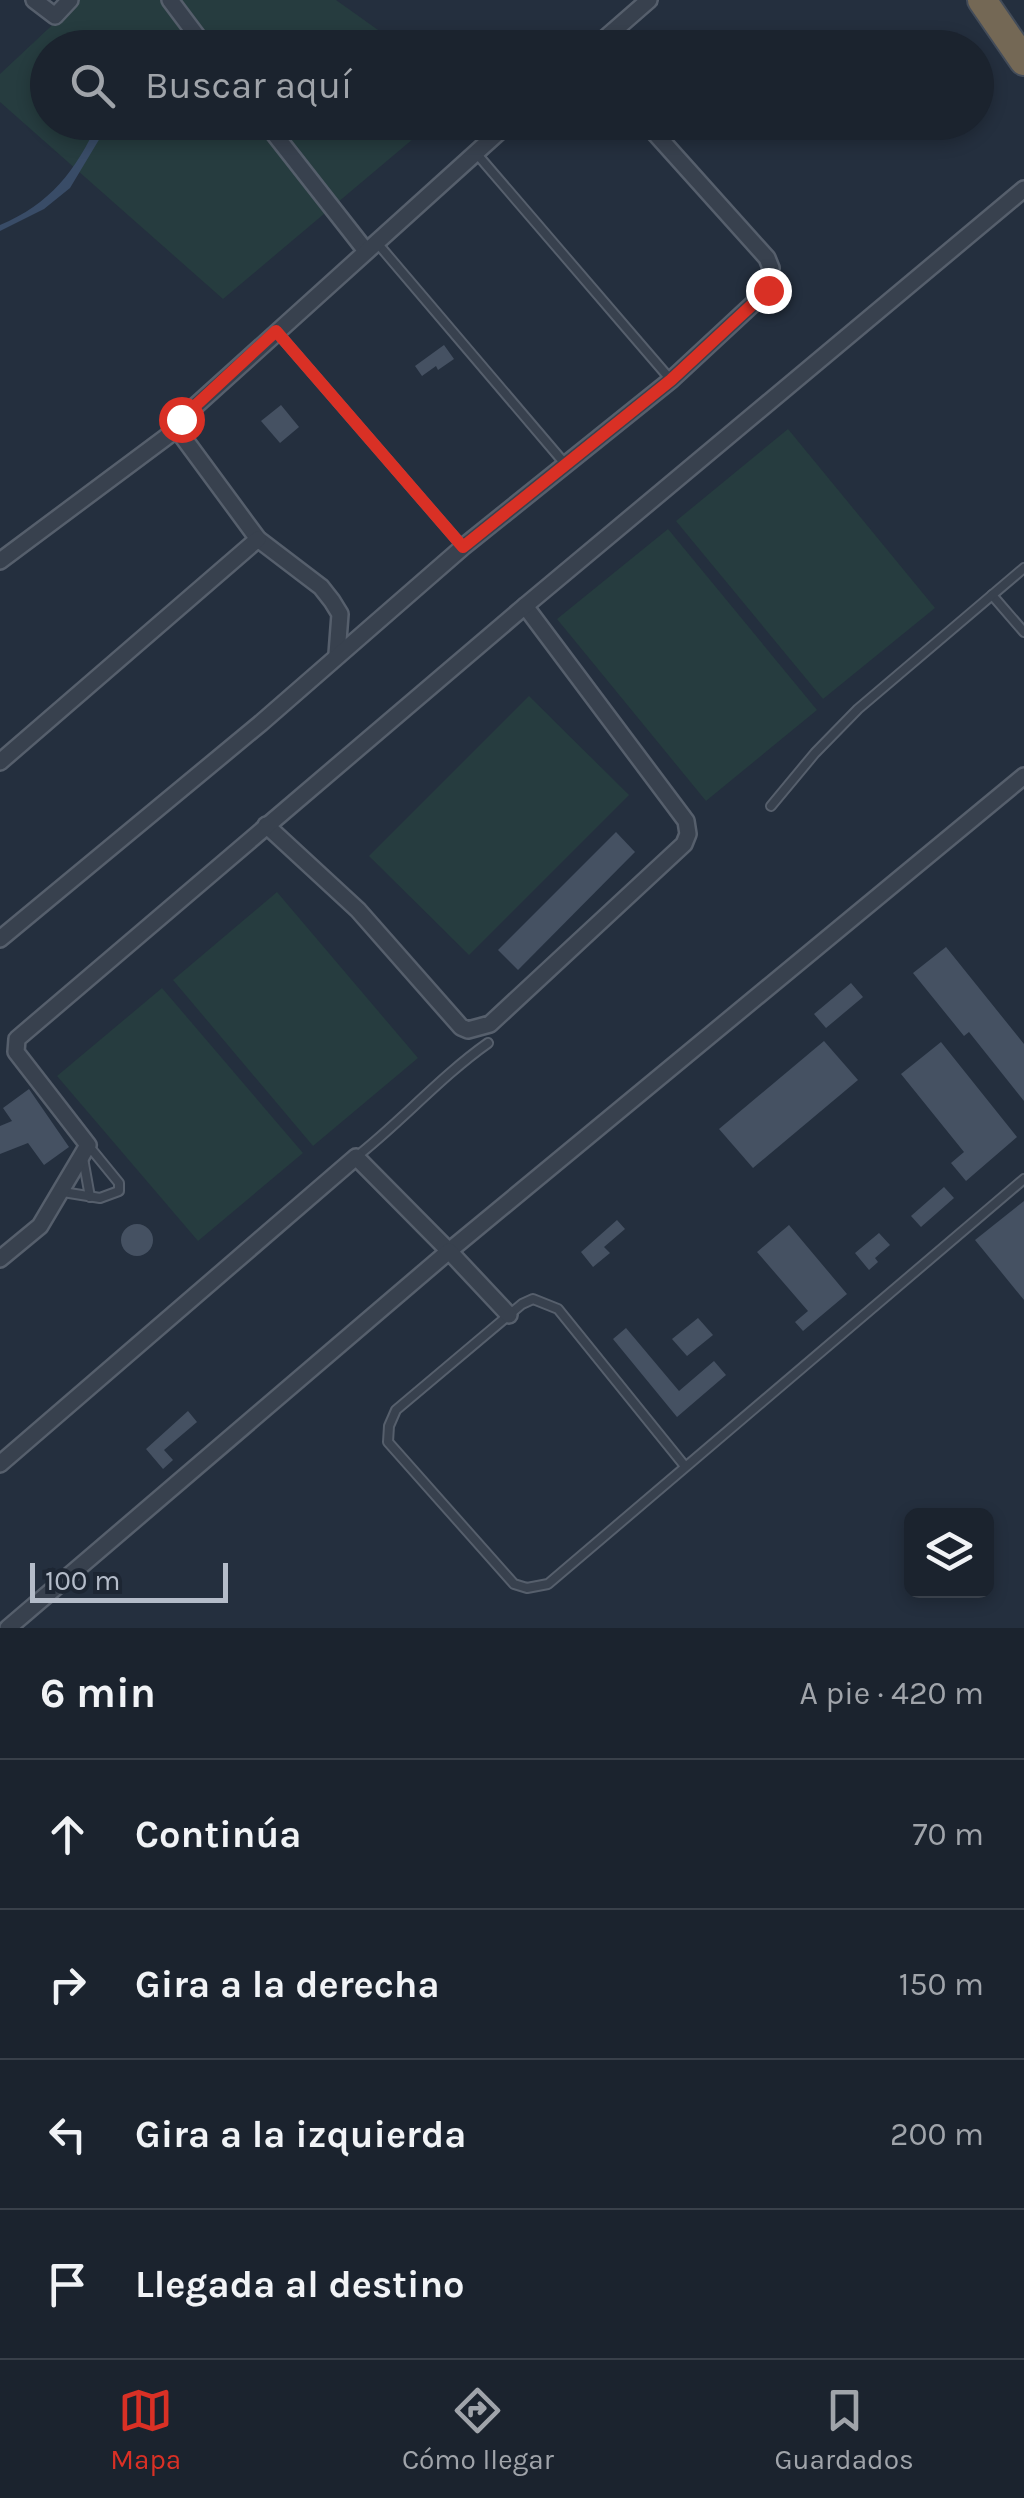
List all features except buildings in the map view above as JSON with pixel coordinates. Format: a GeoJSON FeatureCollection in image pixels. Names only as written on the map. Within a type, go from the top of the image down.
{"type":"FeatureCollection","features":[{"type":"Feature","properties":{"kind":"highway"},"geometry":{"type":"LineString","coordinates":[[982,0],[1024,61]]}},
{"type":"Feature","properties":{"kind":"street"},"geometry":{"type":"LineString","coordinates":[[34,0],[55,16],[70,0]]}},
{"type":"Feature","properties":{"kind":"street"},"geometry":{"type":"LineString","coordinates":[[170,0],[192,30]]}},
{"type":"Feature","properties":{"kind":"street"},"geometry":{"type":"LineString","coordinates":[[614,30],[649,0]]}},
{"type":"Feature","properties":{"kind":"street"},"geometry":{"type":"LineString","coordinates":[[280,140],[371,246]]}},
{"type":"Feature","properties":{"kind":"street"},"geometry":{"type":"LineString","coordinates":[[0,561],[178,428],[181,419],[276,331],[490,140]]}},
{"type":"Feature","properties":{"kind":"street"},"geometry":{"type":"LineString","coordinates":[[0,939],[261,723],[463,547],[671,380],[768,290],[771,268],[766,258],[661,140]]}},
{"type":"Feature","properties":{"kind":"street"},"geometry":{"type":"LineString","coordinates":[[0,1259],[40,1226],[86,1151],[16,1052],[17,1039],[524,606],[1024,189]]}},
{"type":"Feature","properties":{"kind":"street"},"geometry":{"type":"LineString","coordinates":[[178,428],[258,540],[321,587],[332,601],[340,614],[337,654]]}},
{"type":"Feature","properties":{"kind":"street"},"geometry":{"type":"LineString","coordinates":[[0,762],[258,540]]}},
{"type":"Feature","properties":{"kind":"street"},"geometry":{"type":"LineString","coordinates":[[266,825],[358,910],[461,1027],[468,1030],[490,1024],[684,844],[688,834],[686,821],[524,606]]}},
{"type":"Feature","properties":{"kind":"street"},"geometry":{"type":"LineString","coordinates":[[8,1628],[448,1251],[1024,776]]}},
{"type":"Feature","properties":{"kind":"street"},"geometry":{"type":"LineString","coordinates":[[0,1464],[356,1157],[509,1315]]}},
{"type":"Feature","properties":{"kind":"lane"},"geometry":{"type":"LineString","coordinates":[[476,153],[671,380]]}},
{"type":"Feature","properties":{"kind":"lane"},"geometry":{"type":"LineString","coordinates":[[371,246],[566,465]]}},
{"type":"Feature","properties":{"kind":"lane"},"geometry":{"type":"LineString","coordinates":[[276,331],[463,547]]}},
{"type":"Feature","properties":{"kind":"lane"},"geometry":{"type":"LineString","coordinates":[[772,806],[815,753],[858,710],[1024,568]]}},
{"type":"Feature","properties":{"kind":"lane"},"geometry":{"type":"LineString","coordinates":[[992,594],[1024,632]]}},
{"type":"Feature","properties":{"kind":"lane"},"geometry":{"type":"LineString","coordinates":[[356,1157],[436,1082],[488,1043]]}},
{"type":"Feature","properties":{"kind":"lane"},"geometry":{"type":"LineString","coordinates":[[63,1192],[106,1198],[117,1194],[121,1187],[86,1151]]}},
{"type":"Feature","properties":{"kind":"lane"},"geometry":{"type":"LineString","coordinates":[[86,1151],[90,1196]]}},
{"type":"Feature","properties":{"kind":"lane"},"geometry":{"type":"LineString","coordinates":[[684,1465],[558,1309],[533,1300],[509,1315],[396,1410],[388,1426],[388,1442],[514,1584],[528,1588],[548,1584],[1024,1179]]}},
{"type":"Feature","properties":{"kind":"green space"},"geometry":{"type":"Polygon","coordinates":[[[79,0],[336,0],[378,30],[47,30],[79,0]]]}},
{"type":"Feature","properties":{"kind":"green space"},"geometry":{"type":"Polygon","coordinates":[[[30,46],[30,129],[0,102],[0,74],[30,46]]]}},
{"type":"Feature","properties":{"kind":"green space"},"geometry":{"type":"Polygon","coordinates":[[[43,140],[412,140],[223,299],[43,140]]]}},
{"type":"Feature","properties":{"kind":"green space"},"geometry":{"type":"Polygon","coordinates":[[[788,429],[935,608],[823,699],[676,521],[788,429]]]}},
{"type":"Feature","properties":{"kind":"green space"},"geometry":{"type":"Polygon","coordinates":[[[668,529],[817,710],[706,801],[557,619],[668,529]]]}},
{"type":"Feature","properties":{"kind":"green space"},"geometry":{"type":"Polygon","coordinates":[[[529,696],[629,795],[469,955],[369,856],[529,696]]]}},
{"type":"Feature","properties":{"kind":"green space"},"geometry":{"type":"Polygon","coordinates":[[[277,892],[418,1058],[313,1146],[173,980],[277,892]]]}},
{"type":"Feature","properties":{"kind":"green space"},"geometry":{"type":"Polygon","coordinates":[[[162,988],[303,1153],[198,1241],[57,1076],[162,988]]]}},
{"type":"Feature","properties":{"kind":"water"},"geometry":{"type":"Polygon","coordinates":[[[88,140],[99,140],[70,188],[44,209],[0,231],[0,225],[47,196],[88,140]]]}},
{"type":"Feature","properties":{"kind":"route"},"geometry":{"type":"LineString","coordinates":[[181,419],[276,331],[463,547],[671,380],[768,290]]}}]}
